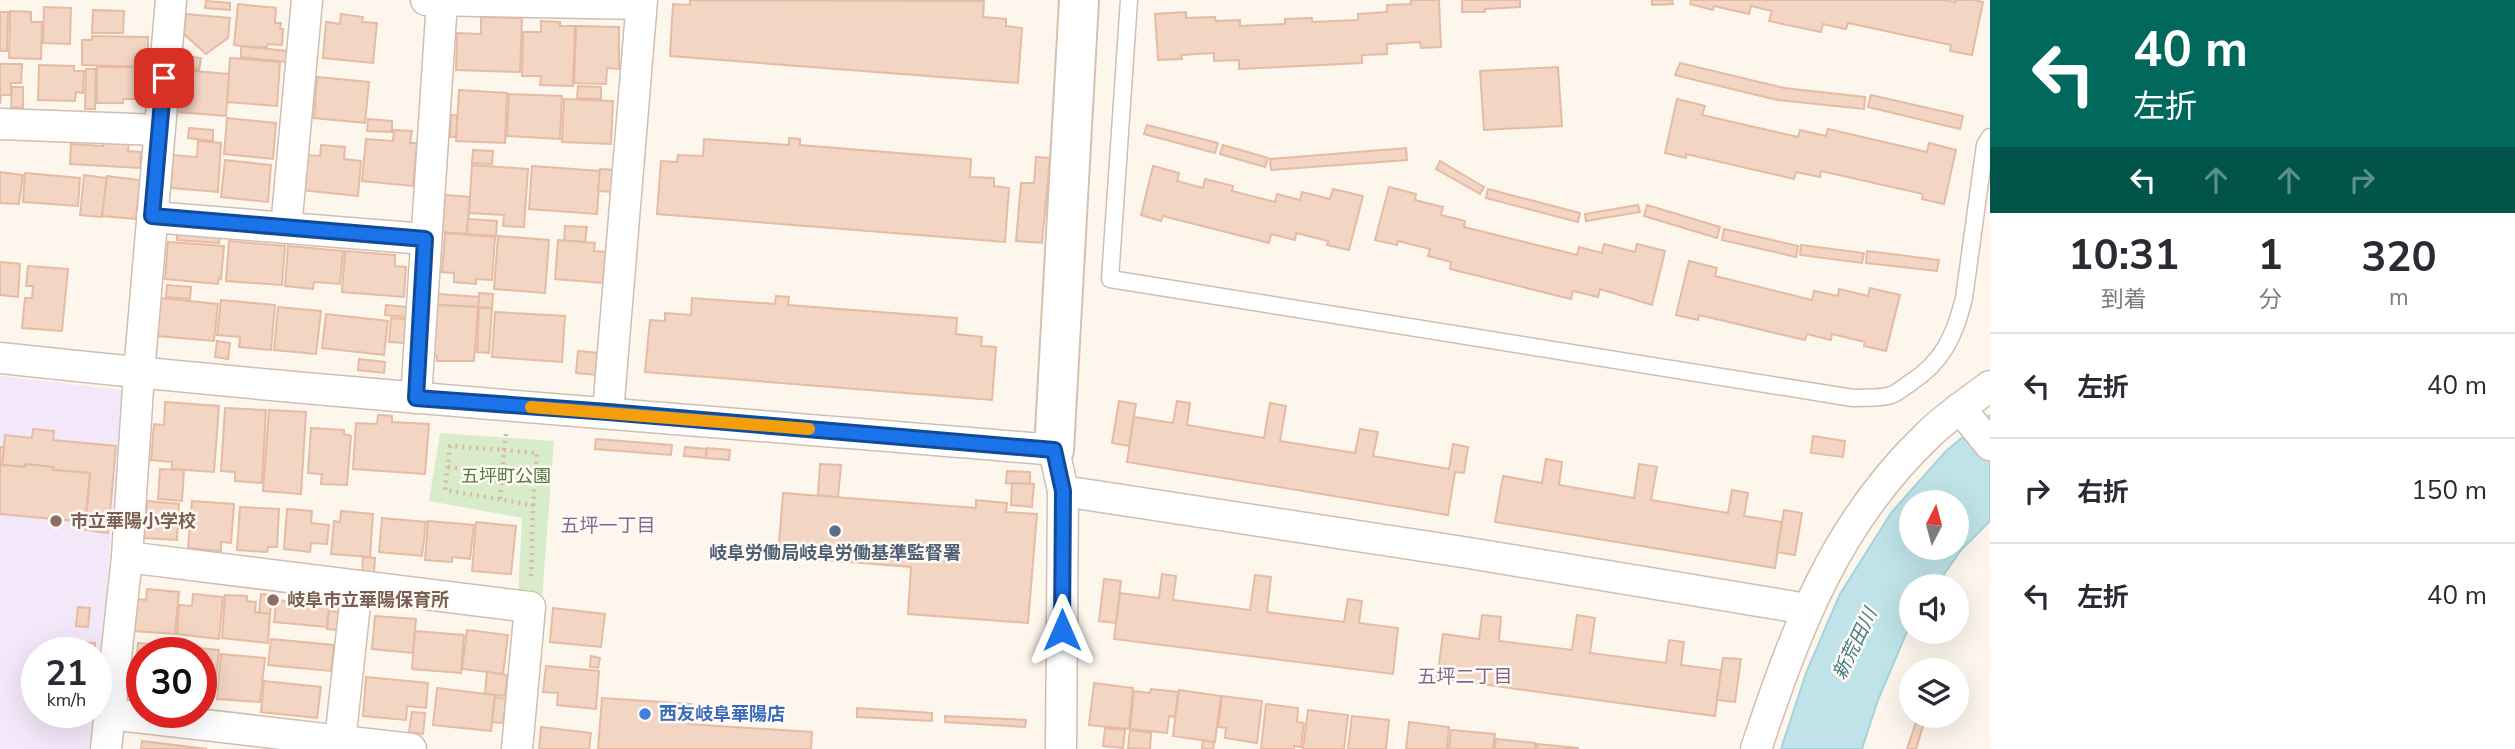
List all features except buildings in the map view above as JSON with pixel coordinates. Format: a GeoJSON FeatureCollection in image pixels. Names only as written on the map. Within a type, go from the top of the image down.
{"type":"FeatureCollection","features":[{"type":"Feature","properties":{"kind":"street"},"geometry":{"type":"LineString","coordinates":[[112,696],[127,557],[139,373],[170,0]]}},
{"type":"Feature","properties":{"kind":"street"},"geometry":{"type":"LineString","coordinates":[[286,228],[307,0]]}},
{"type":"Feature","properties":{"kind":"street"},"geometry":{"type":"LineString","coordinates":[[426,0],[641,2],[608,412]]}},
{"type":"Feature","properties":{"kind":"street"},"geometry":{"type":"LineString","coordinates":[[1062,749],[1063,491],[1054,450],[1079,0]]}},
{"type":"Feature","properties":{"kind":"street"},"geometry":{"type":"LineString","coordinates":[[416,398],[442,1]]}},
{"type":"Feature","properties":{"kind":"street"},"geometry":{"type":"LineString","coordinates":[[0,124],[159,130]]}},
{"type":"Feature","properties":{"kind":"street"},"geometry":{"type":"LineString","coordinates":[[152,216],[425,239]]}},
{"type":"Feature","properties":{"kind":"street"},"geometry":{"type":"LineString","coordinates":[[0,358],[416,398],[1054,450]]}},
{"type":"Feature","properties":{"kind":"street"},"geometry":{"type":"LineString","coordinates":[[1756,749],[1784,664],[1807,609],[1828,565],[1851,528],[1887,481],[1928,435],[1962,411],[1990,386]]}},
{"type":"Feature","properties":{"kind":"street"},"geometry":{"type":"LineString","coordinates":[[1962,411],[1990,445]]}},
{"type":"Feature","properties":{"kind":"street"},"geometry":{"type":"LineString","coordinates":[[1063,491],[1482,555],[1807,609]]}},
{"type":"Feature","properties":{"kind":"street"},"geometry":{"type":"LineString","coordinates":[[127,557],[530,607],[517,749]]}},
{"type":"Feature","properties":{"kind":"street"},"geometry":{"type":"LineString","coordinates":[[338,745],[357,586]]}},
{"type":"Feature","properties":{"kind":"street"},"geometry":{"type":"LineString","coordinates":[[112,714],[338,745],[411,749]]}},
{"type":"Feature","properties":{"kind":"street"},"geometry":{"type":"LineString","coordinates":[[106,749],[108,728]]}},
{"type":"Feature","properties":{"kind":"lane"},"geometry":{"type":"LineString","coordinates":[[1129,0],[1110,279],[1839,396],[1853,398],[1891,395],[1922,375],[1937,362],[1949,345],[1964,298],[1985,145],[1990,137]]}},
{"type":"Feature","properties":{"kind":"path"},"geometry":{"type":"LineString","coordinates":[[500,499],[508,405]]}},
{"type":"Feature","properties":{"kind":"path"},"geometry":{"type":"LineString","coordinates":[[530,607],[537,453],[450,446],[445,490],[533,505]]}},
{"type":"Feature","properties":{"kind":"path"},"geometry":{"type":"LineString","coordinates":[[448,467],[535,478]]}},
{"type":"Feature","properties":{"kind":"shaded area","name":"市立華陽小学校"},"geometry":{"type":"Polygon","coordinates":[[[0,376],[122,390],[103,637],[21,637],[21,728],[97,728],[95,749],[0,749],[0,376]]]}},
{"type":"Feature","properties":{"kind":"green space","name":"五坪町公園"},"geometry":{"type":"Polygon","coordinates":[[[440,433],[554,441],[542,599],[518,595],[522,518],[429,501],[440,433]]]}},
{"type":"Feature","properties":{"kind":"water"},"geometry":{"type":"Polygon","coordinates":[[[1990,415],[1990,521],[1969,542],[1969,490],[1911,490],[1946,451],[1990,415]]]}},
{"type":"Feature","properties":{"kind":"water","name":"新荒田川"},"geometry":{"type":"Polygon","coordinates":[[[1899,504],[1899,560],[1954,560],[1944,574],[1899,574],[1899,644],[1902,644],[1878,700],[1862,749],[1781,749],[1806,673],[1840,594],[1899,504]]]}},
{"type":"Feature","properties":{"kind":"slow traffic"},"geometry":{"type":"LineString","coordinates":[[531,407],[809,429]]}},
{"type":"Feature","properties":{"kind":"place","name":"市立華陽小学校"},"geometry":{"type":"Point","coordinates":[56,521]}},
{"type":"Feature","properties":{"kind":"place","name":"岐阜労働局岐阜労働基準監督署"},"geometry":{"type":"Point","coordinates":[835,531]}},
{"type":"Feature","properties":{"kind":"place","name":"岐阜市立華陽保育所"},"geometry":{"type":"Point","coordinates":[273,600]}},
{"type":"Feature","properties":{"kind":"place","name":"西友岐阜華陽店"},"geometry":{"type":"Point","coordinates":[645,714]}},
{"type":"Feature","properties":{"kind":"district","name":"五坪一丁目"},"geometry":{"type":"Point","coordinates":[608,526]}},
{"type":"Feature","properties":{"kind":"district","name":"五坪二丁目"},"geometry":{"type":"Point","coordinates":[1465,677]}},
{"type":"Feature","properties":{"kind":"route"},"geometry":{"type":"LineString","coordinates":[[164,78],[152,216],[425,239],[416,398],[1054,450],[1063,491],[1062,630]]}}]}
